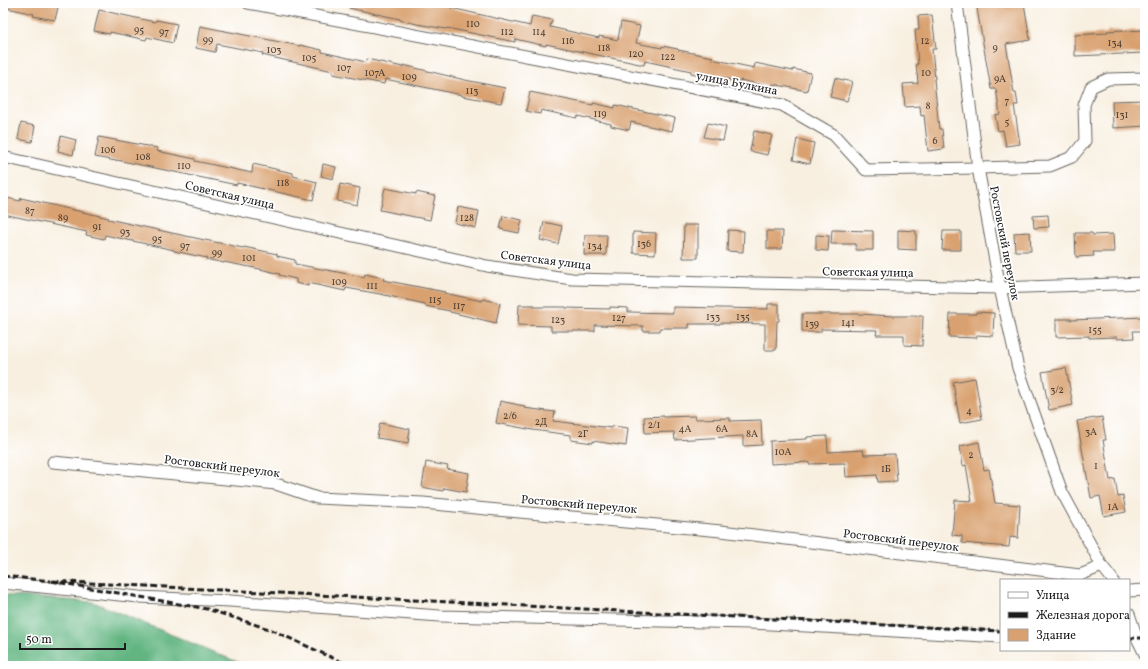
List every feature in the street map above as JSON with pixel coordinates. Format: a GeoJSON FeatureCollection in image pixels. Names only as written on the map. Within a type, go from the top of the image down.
{"type":"FeatureCollection","features":[{"type":"Feature","properties":{"kind":"street","name":"улица Булкина"},"geometry":{"type":"LineString","coordinates":[[248,3],[782,105],[834,135],[866,170],[1050,166],[1072,157],[1085,141],[1084,104],[1091,87],[1108,79],[1145,78]]}},
{"type":"Feature","properties":{"kind":"street","name":"Ростовский переулок"},"geometry":{"type":"LineString","coordinates":[[957,3],[978,168],[1000,288],[1018,368],[1062,492],[1102,566],[1112,579]]}},
{"type":"Feature","properties":{"kind":"street","name":"Советская улица"},"geometry":{"type":"LineString","coordinates":[[3,157],[487,266],[572,279],[1000,288],[1145,283]]}},
{"type":"Feature","properties":{"kind":"street","name":"Ростовский переулок"},"geometry":{"type":"LineString","coordinates":[[52,462],[276,484],[316,498],[423,503],[721,531],[1080,575],[1102,566]]}},
{"type":"Feature","properties":{"kind":"street"},"geometry":{"type":"LineString","coordinates":[[3,583],[139,597],[230,601],[440,616],[751,624],[1000,637]]}},
{"type":"Feature","properties":{"kind":"street"},"geometry":{"type":"LineString","coordinates":[[1130,591],[1145,590]]}},
{"type":"Feature","properties":{"kind":"street"},"geometry":{"type":"LineString","coordinates":[[1130,617],[1137,638],[1143,649]]}},
{"type":"Feature","properties":{"kind":"street"},"geometry":{"type":"LineString","coordinates":[[1130,644],[1143,649]]}},
{"type":"Feature","properties":{"kind":"green space"},"geometry":{"type":"Polygon","coordinates":[[[3,595],[93,602],[247,666],[3,666],[3,595]]]}},
{"type":"Feature","properties":{"kind":"building"},"geometry":{"type":"Polygon","coordinates":[[[8,3],[59,3],[55,20],[33,16],[34,14],[7,8],[8,3]]]}},
{"type":"Feature","properties":{"kind":"building"},"geometry":{"type":"Polygon","coordinates":[[[350,3],[419,3],[429,5],[430,3],[437,3],[451,6],[451,8],[530,26],[532,16],[552,20],[550,27],[599,38],[599,36],[618,40],[621,22],[640,26],[636,43],[662,48],[662,46],[678,49],[713,57],[712,59],[754,68],[755,63],[811,73],[807,91],[773,84],[772,87],[709,75],[709,77],[691,73],[691,71],[645,61],[644,65],[546,44],[546,46],[515,39],[515,42],[447,28],[417,24],[349,8],[350,3]]]}},
{"type":"Feature","properties":{"kind":"building"},"geometry":{"type":"Polygon","coordinates":[[[976,3],[1024,3],[1030,40],[1006,44],[1014,93],[1016,93],[1018,105],[1014,105],[1020,144],[1006,146],[1003,130],[998,131],[995,115],[1000,114],[996,89],[991,89],[976,3]]]}},
{"type":"Feature","properties":{"kind":"building"},"geometry":{"type":"Polygon","coordinates":[[[99,10],[155,22],[156,20],[177,24],[173,43],[147,37],[146,40],[110,32],[110,34],[94,31],[99,10]]]}},
{"type":"Feature","properties":{"kind":"building"},"geometry":{"type":"Polygon","coordinates":[[[932,15],[936,49],[932,49],[934,79],[939,129],[942,129],[944,149],[928,151],[924,115],[921,116],[920,106],[905,107],[903,84],[918,83],[915,30],[919,30],[918,16],[932,15]]]}},
{"type":"Feature","properties":{"kind":"building"},"geometry":{"type":"Polygon","coordinates":[[[200,26],[300,45],[322,50],[322,52],[366,62],[367,59],[403,67],[403,65],[505,88],[501,103],[385,79],[384,84],[333,74],[333,71],[262,55],[263,53],[217,44],[215,52],[196,48],[200,26]]]}},
{"type":"Feature","properties":{"kind":"building"},"geometry":{"type":"Polygon","coordinates":[[[1145,30],[1145,53],[1075,56],[1075,35],[1107,33],[1107,31],[1145,30]]]}},
{"type":"Feature","properties":{"kind":"building"},"geometry":{"type":"Polygon","coordinates":[[[835,78],[852,82],[847,101],[830,97],[835,78]]]}},
{"type":"Feature","properties":{"kind":"building"},"geometry":{"type":"Polygon","coordinates":[[[530,92],[593,105],[593,103],[615,108],[615,105],[675,118],[672,131],[631,122],[629,130],[578,116],[577,118],[541,110],[540,114],[526,111],[530,92]]]}},
{"type":"Feature","properties":{"kind":"building"},"geometry":{"type":"Polygon","coordinates":[[[1145,100],[1145,126],[1113,128],[1112,101],[1145,100]]]}},
{"type":"Feature","properties":{"kind":"building"},"geometry":{"type":"Polygon","coordinates":[[[21,123],[35,126],[32,142],[18,139],[21,123]]]}},
{"type":"Feature","properties":{"kind":"building"},"geometry":{"type":"Polygon","coordinates":[[[708,123],[726,127],[723,141],[704,137],[708,123]]]}},
{"type":"Feature","properties":{"kind":"building"},"geometry":{"type":"Polygon","coordinates":[[[754,131],[772,135],[767,155],[750,151],[754,131]]]}},
{"type":"Feature","properties":{"kind":"building"},"geometry":{"type":"Polygon","coordinates":[[[61,136],[76,140],[73,155],[58,151],[61,136]]]}},
{"type":"Feature","properties":{"kind":"building"},"geometry":{"type":"Polygon","coordinates":[[[99,137],[158,148],[157,151],[252,173],[253,164],[293,173],[293,176],[317,182],[313,200],[237,183],[237,185],[117,160],[95,157],[99,137]]]}},
{"type":"Feature","properties":{"kind":"building"},"geometry":{"type":"Polygon","coordinates":[[[797,139],[814,143],[810,164],[793,160],[797,139]]]}},
{"type":"Feature","properties":{"kind":"building"},"geometry":{"type":"Polygon","coordinates":[[[323,164],[336,167],[333,179],[321,176],[323,164]]]}},
{"type":"Feature","properties":{"kind":"building"},"geometry":{"type":"Polygon","coordinates":[[[340,184],[360,188],[357,205],[337,201],[340,184]]]}},
{"type":"Feature","properties":{"kind":"building"},"geometry":{"type":"Polygon","coordinates":[[[385,188],[435,196],[430,220],[380,210],[385,188]]]}},
{"type":"Feature","properties":{"kind":"building"},"geometry":{"type":"Polygon","coordinates":[[[3,197],[20,201],[21,198],[167,232],[277,254],[277,256],[295,260],[295,264],[364,277],[365,274],[384,278],[383,280],[482,301],[483,299],[500,303],[496,323],[425,306],[425,304],[380,294],[346,288],[345,291],[308,283],[308,286],[296,283],[296,279],[260,269],[224,263],[174,250],[105,235],[104,239],[86,235],[87,232],[3,214],[3,197]]]}},
{"type":"Feature","properties":{"kind":"building"},"geometry":{"type":"Polygon","coordinates":[[[458,207],[479,211],[476,228],[455,223],[458,207]]]}},
{"type":"Feature","properties":{"kind":"building"},"geometry":{"type":"Polygon","coordinates":[[[1048,215],[1049,227],[1034,228],[1033,216],[1048,215]]]}},
{"type":"Feature","properties":{"kind":"building"},"geometry":{"type":"Polygon","coordinates":[[[503,216],[522,220],[519,233],[500,229],[503,216]]]}},
{"type":"Feature","properties":{"kind":"building"},"geometry":{"type":"Polygon","coordinates":[[[544,222],[562,226],[558,244],[540,240],[544,222]]]}},
{"type":"Feature","properties":{"kind":"building"},"geometry":{"type":"Polygon","coordinates":[[[684,225],[698,225],[698,258],[683,258],[684,225]]]}},
{"type":"Feature","properties":{"kind":"building"},"geometry":{"type":"Polygon","coordinates":[[[728,230],[744,231],[743,252],[727,251],[728,230]]]}},
{"type":"Feature","properties":{"kind":"building"},"geometry":{"type":"Polygon","coordinates":[[[832,230],[873,231],[873,250],[856,250],[856,244],[831,244],[832,230]]]}},
{"type":"Feature","properties":{"kind":"building"},"geometry":{"type":"Polygon","coordinates":[[[898,230],[916,231],[916,250],[898,249],[898,230]]]}},
{"type":"Feature","properties":{"kind":"building"},"geometry":{"type":"Polygon","coordinates":[[[767,231],[783,231],[782,249],[767,249],[767,231]]]}},
{"type":"Feature","properties":{"kind":"building"},"geometry":{"type":"Polygon","coordinates":[[[943,231],[961,231],[961,250],[942,250],[943,231]]]}},
{"type":"Feature","properties":{"kind":"building"},"geometry":{"type":"Polygon","coordinates":[[[633,232],[656,233],[655,254],[633,253],[633,232]]]}},
{"type":"Feature","properties":{"kind":"building"},"geometry":{"type":"Polygon","coordinates":[[[1030,232],[1031,251],[1015,251],[1014,233],[1030,232]]]}},
{"type":"Feature","properties":{"kind":"building"},"geometry":{"type":"Polygon","coordinates":[[[1075,233],[1092,233],[1093,235],[1113,234],[1114,252],[1093,252],[1094,256],[1076,257],[1075,233]]]}},
{"type":"Feature","properties":{"kind":"building"},"geometry":{"type":"Polygon","coordinates":[[[585,235],[607,235],[606,255],[584,255],[585,235]]]}},
{"type":"Feature","properties":{"kind":"building"},"geometry":{"type":"Polygon","coordinates":[[[816,235],[829,236],[828,251],[816,250],[816,235]]]}},
{"type":"Feature","properties":{"kind":"building"},"geometry":{"type":"Polygon","coordinates":[[[768,304],[779,304],[776,350],[765,350],[765,324],[689,324],[689,328],[660,328],[660,331],[643,331],[643,326],[595,325],[595,331],[551,331],[551,326],[518,325],[519,305],[535,305],[535,307],[610,309],[610,307],[628,308],[628,312],[673,313],[673,307],[768,309],[768,304]]]}},
{"type":"Feature","properties":{"kind":"building"},"geometry":{"type":"Polygon","coordinates":[[[976,312],[994,313],[993,336],[977,335],[977,338],[949,337],[950,314],[976,314],[976,312]]]}},
{"type":"Feature","properties":{"kind":"building"},"geometry":{"type":"Polygon","coordinates":[[[802,314],[923,316],[922,346],[904,345],[904,335],[876,335],[877,330],[821,329],[821,332],[802,332],[802,314]]]}},
{"type":"Feature","properties":{"kind":"building"},"geometry":{"type":"Polygon","coordinates":[[[1145,317],[1145,331],[1133,331],[1134,338],[1089,338],[1089,336],[1056,337],[1056,319],[1071,320],[1145,317]]]}},
{"type":"Feature","properties":{"kind":"building"},"geometry":{"type":"Polygon","coordinates":[[[1066,368],[1073,405],[1049,410],[1042,372],[1066,368]]]}},
{"type":"Feature","properties":{"kind":"building"},"geometry":{"type":"Polygon","coordinates":[[[975,378],[982,419],[960,423],[953,382],[975,378]]]}},
{"type":"Feature","properties":{"kind":"building"},"geometry":{"type":"Polygon","coordinates":[[[500,401],[524,406],[524,408],[555,412],[553,421],[612,428],[613,426],[628,428],[626,446],[593,441],[593,443],[571,440],[571,435],[496,423],[500,401]]]}},
{"type":"Feature","properties":{"kind":"building"},"geometry":{"type":"Polygon","coordinates":[[[695,416],[696,419],[730,418],[730,421],[761,420],[762,445],[743,446],[743,436],[675,440],[674,432],[645,433],[644,417],[695,416]]]}},
{"type":"Feature","properties":{"kind":"building"},"geometry":{"type":"Polygon","coordinates":[[[1102,417],[1106,440],[1103,440],[1110,480],[1115,479],[1118,497],[1123,496],[1126,512],[1104,516],[1100,496],[1091,498],[1077,421],[1102,417]]]}},
{"type":"Feature","properties":{"kind":"building"},"geometry":{"type":"Polygon","coordinates":[[[380,423],[410,429],[408,443],[377,438],[380,423]]]}},
{"type":"Feature","properties":{"kind":"building"},"geometry":{"type":"Polygon","coordinates":[[[827,436],[828,452],[863,450],[864,455],[895,454],[897,481],[878,482],[877,475],[846,477],[845,463],[809,464],[808,462],[771,464],[770,441],[807,439],[807,437],[827,436]]]}},
{"type":"Feature","properties":{"kind":"building"},"geometry":{"type":"Polygon","coordinates":[[[979,442],[984,470],[989,469],[995,503],[1020,505],[1018,538],[1010,537],[1009,547],[962,543],[962,536],[952,535],[955,500],[972,501],[966,465],[963,466],[960,446],[979,442]]]}},
{"type":"Feature","properties":{"kind":"building"},"geometry":{"type":"Polygon","coordinates":[[[426,462],[448,466],[447,469],[469,473],[466,492],[444,488],[443,491],[422,487],[426,462]]]}},
{"type":"Feature","properties":{"kind":"railway"},"geometry":{"type":"LineString","coordinates":[[3,576],[51,581]]}},
{"type":"Feature","properties":{"kind":"railway"},"geometry":{"type":"LineString","coordinates":[[350,666],[272,630],[207,609],[51,581],[1000,631]]}},
{"type":"Feature","properties":{"kind":"railway"},"geometry":{"type":"LineString","coordinates":[[1130,638],[1145,638]]}}]}
